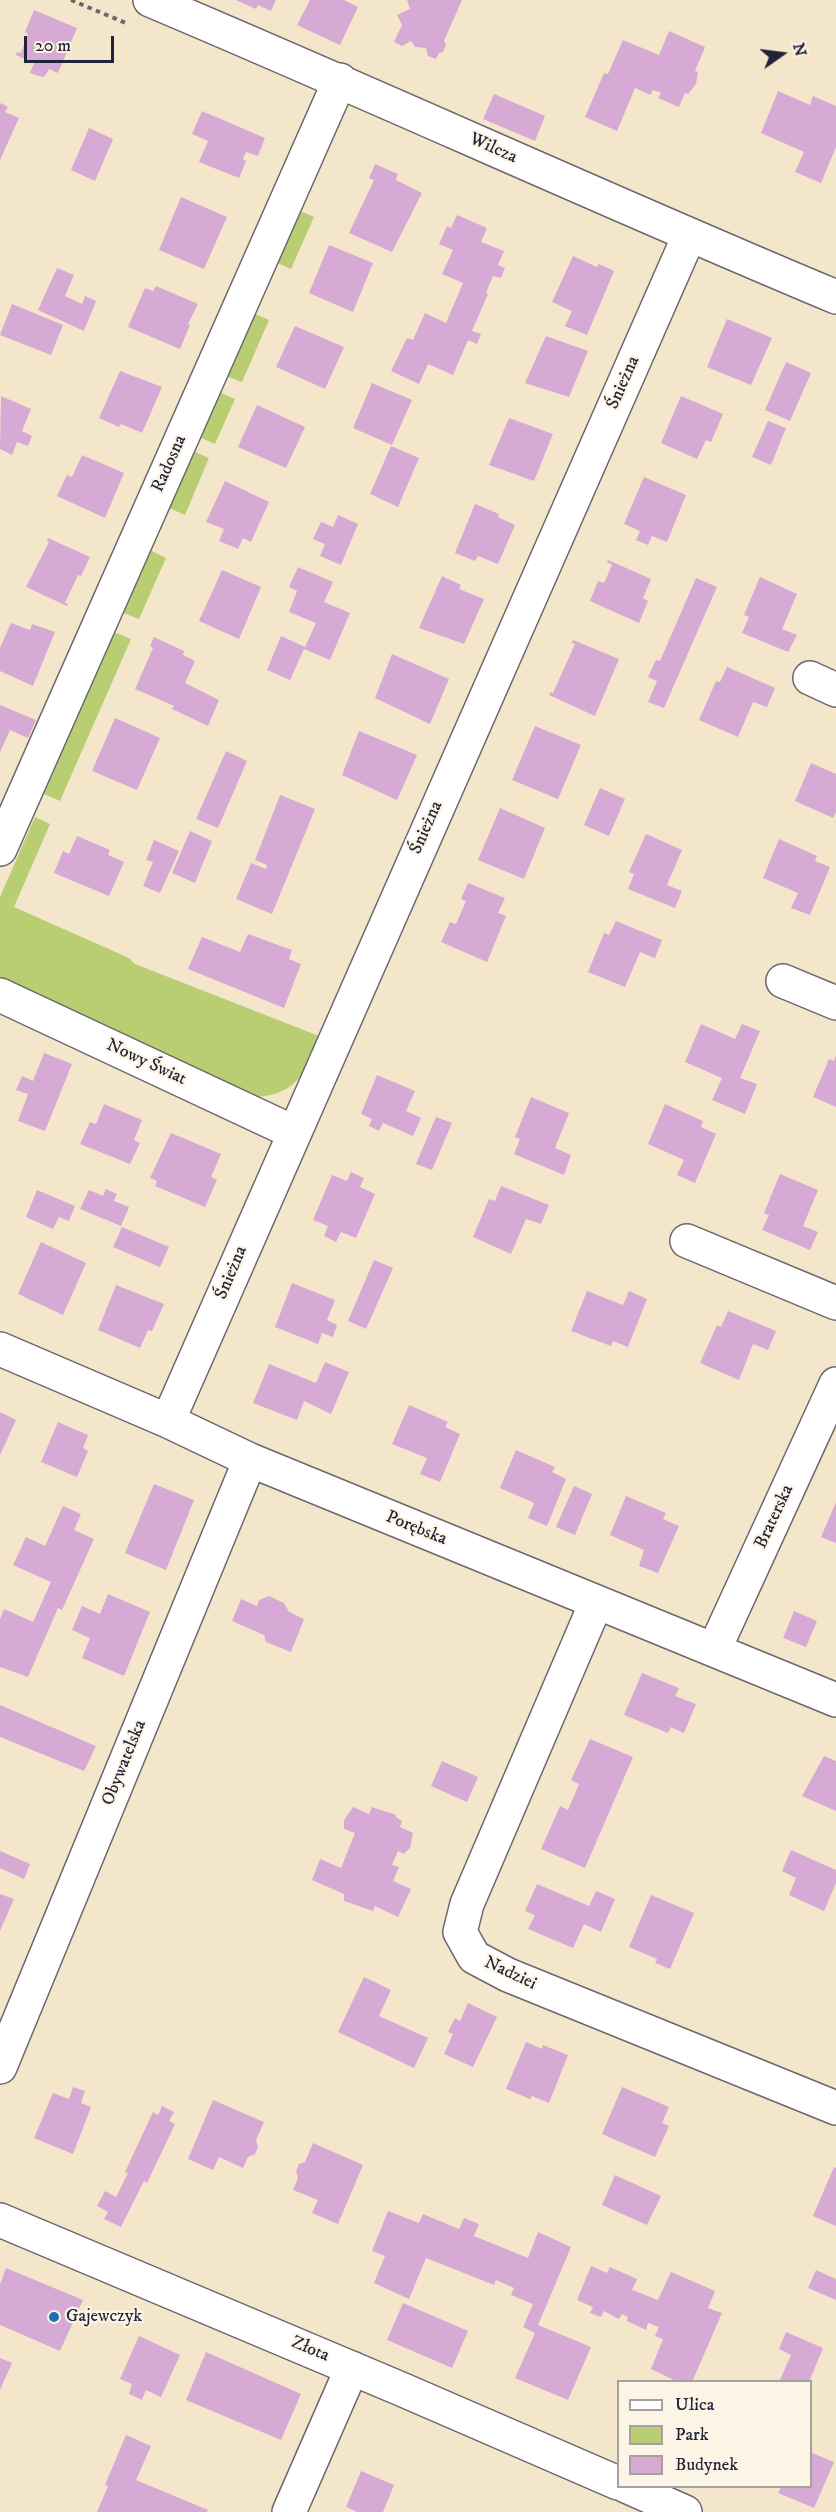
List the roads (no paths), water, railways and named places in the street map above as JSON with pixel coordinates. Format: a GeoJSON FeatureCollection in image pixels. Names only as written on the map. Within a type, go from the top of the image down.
{"type":"FeatureCollection","features":[{"type":"Feature","properties":{"kind":"street","name":"Wilcza"},"geometry":{"type":"LineString","coordinates":[[150,0],[340,80],[689,236],[836,297]]}},
{"type":"Feature","properties":{"kind":"street","name":"Radosna"},"geometry":{"type":"LineString","coordinates":[[0,849],[340,80]]}},
{"type":"Feature","properties":{"kind":"street","name":"Śnieżna"},"geometry":{"type":"LineString","coordinates":[[168,1421],[293,1132],[689,236]]}},
{"type":"Feature","properties":{"kind":"street"},"geometry":{"type":"LineString","coordinates":[[783,981],[836,1003]]}},
{"type":"Feature","properties":{"kind":"street","name":"Nowy Świat"},"geometry":{"type":"LineString","coordinates":[[0,995],[293,1132]]}},
{"type":"Feature","properties":{"kind":"street"},"geometry":{"type":"LineString","coordinates":[[687,1241],[836,1303]]}},
{"type":"Feature","properties":{"kind":"street","name":"Porębska"},"geometry":{"type":"LineString","coordinates":[[0,1349],[168,1421],[250,1460],[836,1700]]}},
{"type":"Feature","properties":{"kind":"street","name":"Braterska"},"geometry":{"type":"LineString","coordinates":[[714,1650],[836,1384]]}},
{"type":"Feature","properties":{"kind":"street","name":"Obywatelska"},"geometry":{"type":"LineString","coordinates":[[0,2067],[250,1460]]}},
{"type":"Feature","properties":{"kind":"street","name":"Nadziei"},"geometry":{"type":"LineString","coordinates":[[596,1603],[467,1904],[460,1932],[474,1957],[508,1975],[836,2108]]}},
{"type":"Feature","properties":{"kind":"street","name":"Złota"},"geometry":{"type":"LineString","coordinates":[[0,2220],[617,2483]]}},
{"type":"Feature","properties":{"kind":"street"},"geometry":{"type":"LineString","coordinates":[[289,2512],[352,2368]]}},
{"type":"Feature","properties":{"kind":"street"},"geometry":{"type":"LineString","coordinates":[[628,2488],[685,2512]]}},
{"type":"Feature","properties":{"kind":"place","name":"Gajewczyk"},"geometry":{"type":"Point","coordinates":[54,2317]}}]}
